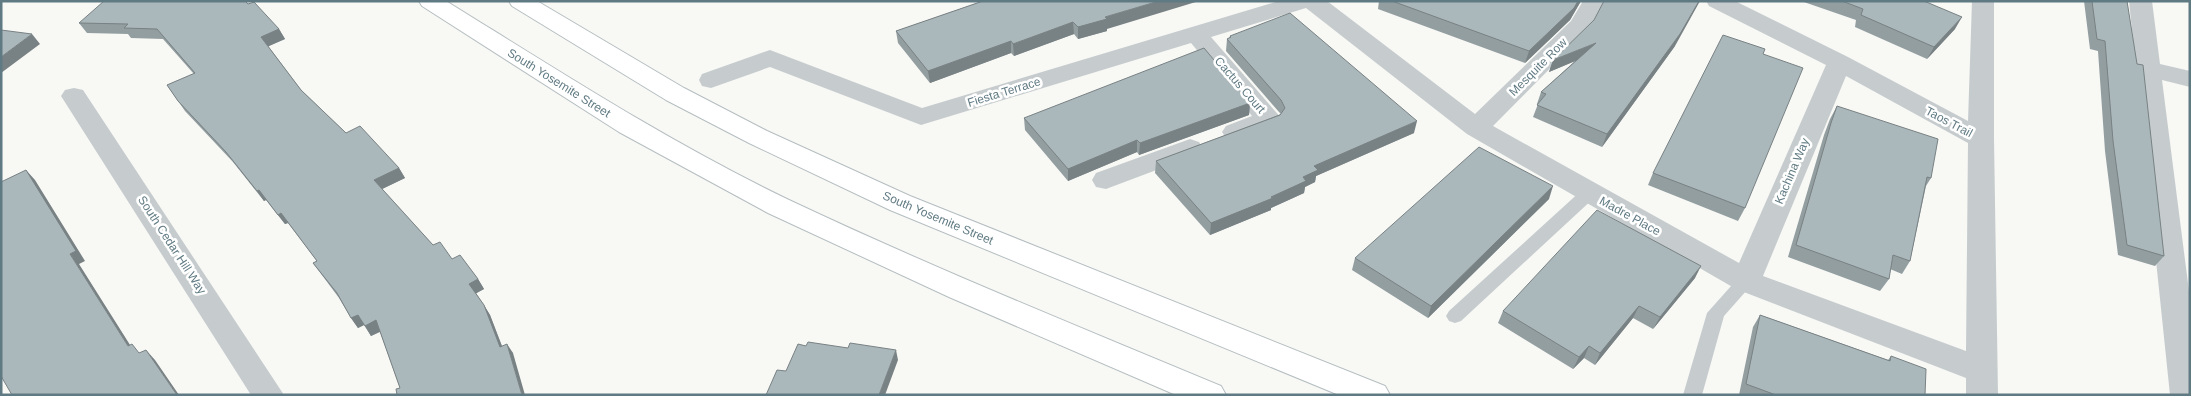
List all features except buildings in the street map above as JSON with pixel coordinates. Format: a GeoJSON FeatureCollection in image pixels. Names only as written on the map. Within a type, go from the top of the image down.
{"type":"FeatureCollection","features":[{"type":"Feature","properties":{"kind":"main road","name":"South Yosemite Street"},"geometry":{"type":"LineString","coordinates":[[430,1],[628,126],[778,206],[959,289],[1210,395]]}},
{"type":"Feature","properties":{"kind":"main road","name":"South Yosemite Street"},"geometry":{"type":"LineString","coordinates":[[520,1],[675,94],[758,137],[900,203],[1374,395]]}},
{"type":"Feature","properties":{"kind":"street","name":"Fiesta Terrace"},"geometry":{"type":"LineString","coordinates":[[711,80],[770,58],[920,117],[1304,1]]}},
{"type":"Feature","properties":{"kind":"street","name":"Madre Place"},"geometry":{"type":"LineString","coordinates":[[1312,1],[1476,128],[1589,193],[1746,281],[1982,382]]}},
{"type":"Feature","properties":{"kind":"street","name":"Mesquite Row"},"geometry":{"type":"LineString","coordinates":[[1476,128],[1580,25],[1595,1]]}},
{"type":"Feature","properties":{"kind":"street","name":"Taos Trail"},"geometry":{"type":"LineString","coordinates":[[1717,1],[1839,62],[1981,139],[1982,382]]}},
{"type":"Feature","properties":{"kind":"street"},"geometry":{"type":"LineString","coordinates":[[1981,139],[1974,23],[1983,1]]}},
{"type":"Feature","properties":{"kind":"street"},"geometry":{"type":"LineString","coordinates":[[2140,1],[2186,395]]}},
{"type":"Feature","properties":{"kind":"street","name":"Cactus Court"},"geometry":{"type":"LineString","coordinates":[[1106,180],[1269,119],[1196,34]]}},
{"type":"Feature","properties":{"kind":"street","name":"Kachina Way"},"geometry":{"type":"LineString","coordinates":[[1746,281],[1839,62]]}},
{"type":"Feature","properties":{"kind":"street"},"geometry":{"type":"LineString","coordinates":[[2148,69],[2190,79]]}},
{"type":"Feature","properties":{"kind":"street","name":"South Cedar Hill Way"},"geometry":{"type":"LineString","coordinates":[[74,96],[268,395]]}},
{"type":"Feature","properties":{"kind":"lane"},"geometry":{"type":"LineString","coordinates":[[1454,316],[1589,193]]}},
{"type":"Feature","properties":{"kind":"lane"},"geometry":{"type":"LineString","coordinates":[[1692,395],[1716,313],[1746,281]]}}]}
